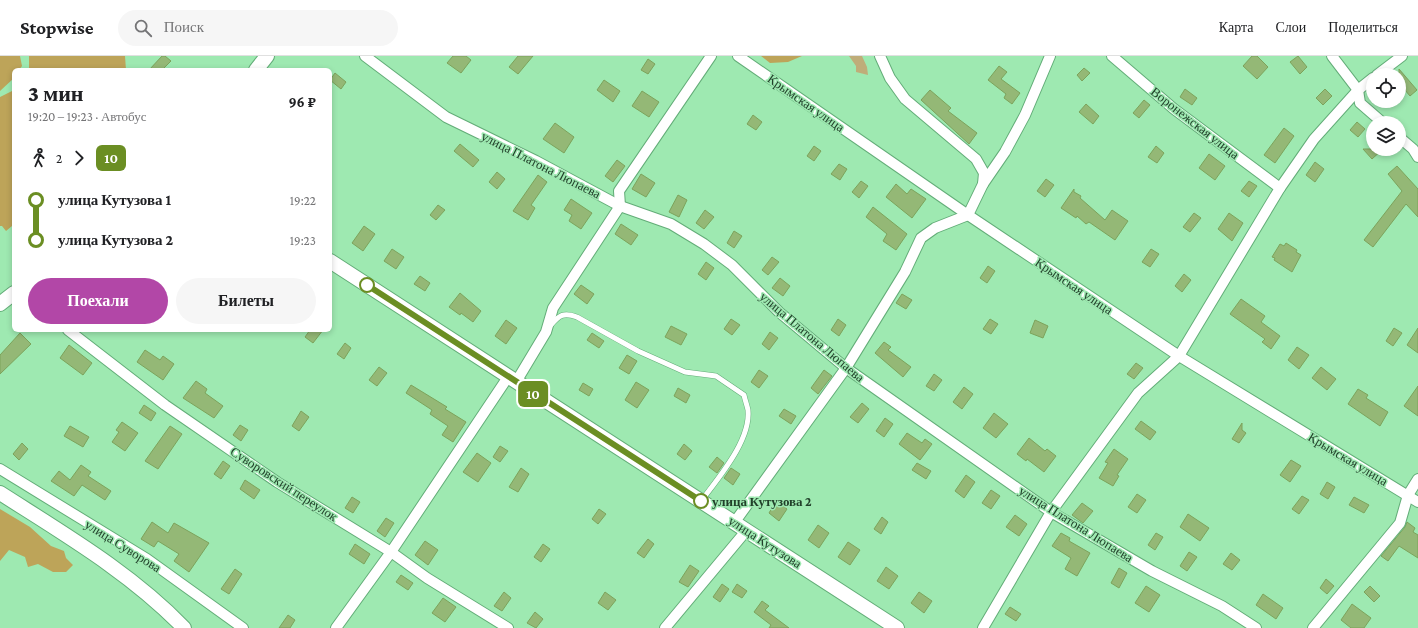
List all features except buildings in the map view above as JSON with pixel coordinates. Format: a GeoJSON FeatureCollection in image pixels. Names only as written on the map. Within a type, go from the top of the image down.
{"type":"FeatureCollection","features":[{"type":"Feature","properties":{"kind":"street"},"geometry":{"type":"LineString","coordinates":[[258,68],[267,56]]}},
{"type":"Feature","properties":{"kind":"street","name":"улица Платона Люпаева"},"geometry":{"type":"LineString","coordinates":[[365,56],[446,117],[536,161],[620,206],[670,224],[704,244],[732,265],[779,312],[846,368],[1052,512],[1152,571],[1222,606],[1256,628]]}},
{"type":"Feature","properties":{"kind":"street"},"geometry":{"type":"LineString","coordinates":[[336,628],[546,332],[553,308],[620,206],[619,191],[711,56]]}},
{"type":"Feature","properties":{"kind":"street","name":"Крымская улица"},"geometry":{"type":"LineString","coordinates":[[738,56],[968,215],[1179,356],[1418,502]]}},
{"type":"Feature","properties":{"kind":"street"},"geometry":{"type":"LineString","coordinates":[[880,56],[890,78],[905,100],[976,159],[984,172],[983,184]]}},
{"type":"Feature","properties":{"kind":"street"},"geometry":{"type":"LineString","coordinates":[[734,523],[846,368],[905,272],[921,238],[935,228],[968,215],[983,184],[1005,152],[1025,115],[1050,56]]}},
{"type":"Feature","properties":{"kind":"street","name":"Воронежская улица"},"geometry":{"type":"LineString","coordinates":[[1112,56],[1174,109],[1280,188]]}},
{"type":"Feature","properties":{"kind":"street"},"geometry":{"type":"LineString","coordinates":[[1332,56],[1358,90],[1360,103],[1375,116]]}},
{"type":"Feature","properties":{"kind":"street"},"geometry":{"type":"LineString","coordinates":[[1386,68],[1402,56]]}},
{"type":"Feature","properties":{"kind":"street"},"geometry":{"type":"LineString","coordinates":[[983,628],[1052,512],[1138,393],[1179,356],[1280,188],[1314,139],[1358,90],[1366,84]]}},
{"type":"Feature","properties":{"kind":"street"},"geometry":{"type":"LineString","coordinates":[[1406,143],[1413,149],[1418,157]]}},
{"type":"Feature","properties":{"kind":"street","name":"улица Кутузова"},"geometry":{"type":"LineString","coordinates":[[332,262],[898,628]]}},
{"type":"Feature","properties":{"kind":"street"},"geometry":{"type":"LineString","coordinates":[[0,304],[12,295]]}},
{"type":"Feature","properties":{"kind":"street","name":"Суворовский переулок"},"geometry":{"type":"LineString","coordinates":[[71,332],[165,405],[277,482],[391,552],[427,578],[508,628]]}},
{"type":"Feature","properties":{"kind":"street","name":"улица Суворова"},"geometry":{"type":"LineString","coordinates":[[0,469],[148,559],[243,628]]}},
{"type":"Feature","properties":{"kind":"street"},"geometry":{"type":"LineString","coordinates":[[1313,628],[1400,523],[1408,495],[1418,479]]}},
{"type":"Feature","properties":{"kind":"street"},"geometry":{"type":"LineString","coordinates":[[0,493],[86,547],[152,599],[184,628]]}},
{"type":"Feature","properties":{"kind":"street"},"geometry":{"type":"LineString","coordinates":[[665,628],[746,531]]}},
{"type":"Feature","properties":{"kind":"lane"},"geometry":{"type":"LineString","coordinates":[[546,332],[558,316],[567,313],[638,351],[685,372],[716,376],[744,395],[748,411],[744,434],[733,457],[701,501]]}},
{"type":"Feature","properties":{"kind":"shaded area"},"geometry":{"type":"Polygon","coordinates":[[[0,56],[20,56],[22,66],[20,68],[12,68],[12,80],[0,91],[0,56]]]}},
{"type":"Feature","properties":{"kind":"shaded area"},"geometry":{"type":"Polygon","coordinates":[[[29,56],[125,56],[126,68],[29,68],[29,56]]]}},
{"type":"Feature","properties":{"kind":"shaded area"},"geometry":{"type":"Polygon","coordinates":[[[761,56],[802,56],[788,62],[770,63],[761,56]]]}},
{"type":"Feature","properties":{"kind":"shaded area"},"geometry":{"type":"Polygon","coordinates":[[[849,56],[862,56],[867,67],[868,75],[856,72],[856,66],[849,56]]]}},
{"type":"Feature","properties":{"kind":"shaded area"},"geometry":{"type":"Polygon","coordinates":[[[12,91],[12,226],[6,231],[2,226],[0,226],[0,97],[12,91]]]}},
{"type":"Feature","properties":{"kind":"shaded area"},"geometry":{"type":"Polygon","coordinates":[[[0,509],[30,527],[51,546],[64,551],[66,558],[73,565],[66,572],[53,572],[38,564],[28,567],[25,557],[9,550],[0,561],[0,509]]]}},
{"type":"Feature","properties":{"kind":"bus line","name":"10"},"geometry":{"type":"LineString","coordinates":[[367,285],[701,501]]}},
{"type":"Feature","properties":{"kind":"place","name":"улица Кутузова 2"},"geometry":{"type":"Point","coordinates":[701,501]}}]}
